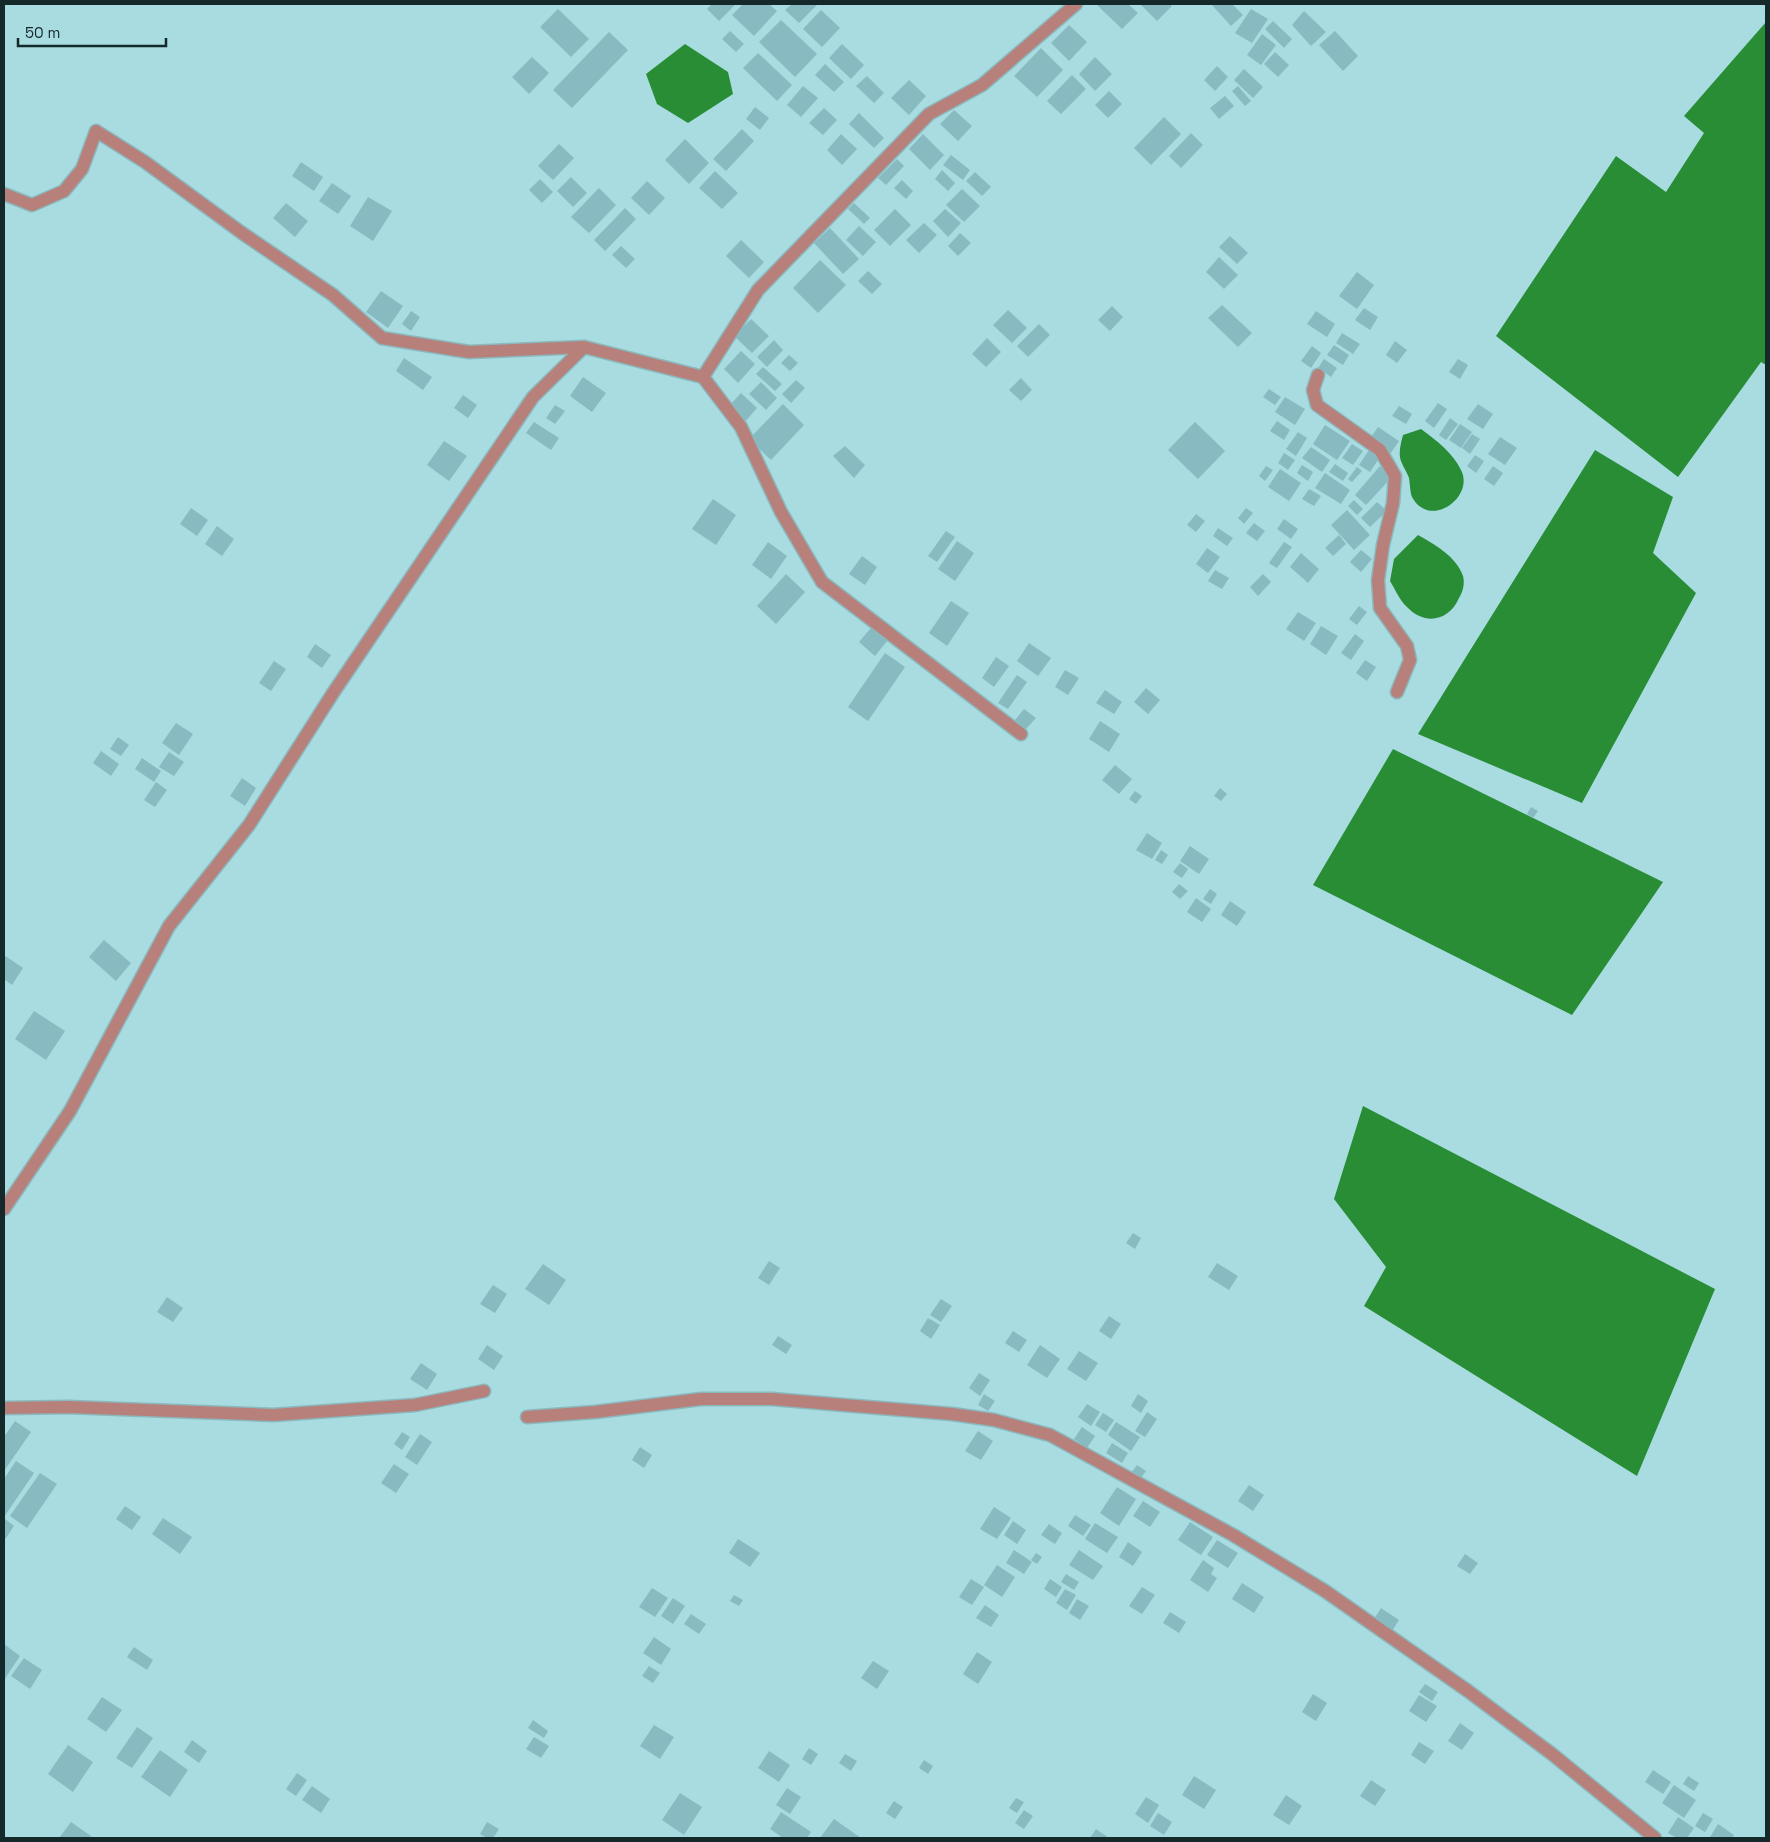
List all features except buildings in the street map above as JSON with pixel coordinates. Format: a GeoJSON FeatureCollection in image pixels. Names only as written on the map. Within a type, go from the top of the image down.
{"type":"FeatureCollection","features":[{"type":"Feature","properties":{"kind":"street"},"geometry":{"type":"LineString","coordinates":[[703,377],[758,290],[929,114],[982,85],[1076,4]]}},
{"type":"Feature","properties":{"kind":"street"},"geometry":{"type":"LineString","coordinates":[[4,194],[32,205],[64,191],[82,170],[96,131],[152,167],[242,233],[333,295],[382,338],[469,352],[584,347],[703,377],[741,427],[782,512],[822,582],[1021,734]]}},
{"type":"Feature","properties":{"kind":"street"},"geometry":{"type":"LineString","coordinates":[[4,1209],[70,1111],[169,926],[249,825],[333,693],[533,397],[584,347]]}},
{"type":"Feature","properties":{"kind":"street"},"geometry":{"type":"LineString","coordinates":[[1318,376],[1313,390],[1316,405],[1380,450],[1394,476],[1393,503],[1383,545],[1378,580],[1380,608],[1407,646],[1410,660],[1397,692]]}},
{"type":"Feature","properties":{"kind":"street"},"geometry":{"type":"LineString","coordinates":[[4,1408],[68,1406],[273,1415],[415,1405],[484,1391]]}},
{"type":"Feature","properties":{"kind":"street"},"geometry":{"type":"LineString","coordinates":[[527,1417],[595,1412],[701,1399],[772,1399],[952,1414],[994,1420],[1050,1435],[1233,1535],[1325,1591],[1544,1748],[1655,1838]]}},
{"type":"Feature","properties":{"kind":"shaded area"},"geometry":{"type":"Polygon","coordinates":[[[1766,22],[1766,365],[1761,362],[1678,477],[1496,336],[1616,156],[1666,192],[1704,133],[1684,116],[1766,22]]]}},
{"type":"Feature","properties":{"kind":"shaded area"},"geometry":{"type":"Polygon","coordinates":[[[685,44],[728,72],[733,94],[688,123],[657,104],[646,74],[685,44]]]}},
{"type":"Feature","properties":{"kind":"shaded area"},"geometry":{"type":"Polygon","coordinates":[[[1421,429],[1449,452],[1458,464],[1464,480],[1462,490],[1456,499],[1448,506],[1439,510],[1429,510],[1420,506],[1412,497],[1409,478],[1400,458],[1403,435],[1421,429]]]}},
{"type":"Feature","properties":{"kind":"shaded area"},"geometry":{"type":"Polygon","coordinates":[[[1595,450],[1673,497],[1653,553],[1696,593],[1582,803],[1418,734],[1595,450]]]}},
{"type":"Feature","properties":{"kind":"shaded area"},"geometry":{"type":"Polygon","coordinates":[[[1418,535],[1450,557],[1463,576],[1463,590],[1455,606],[1443,616],[1436,618],[1429,619],[1414,613],[1402,602],[1390,581],[1394,559],[1418,535]]]}},
{"type":"Feature","properties":{"kind":"shaded area"},"geometry":{"type":"Polygon","coordinates":[[[1393,749],[1663,882],[1572,1015],[1313,885],[1393,749]]]}},
{"type":"Feature","properties":{"kind":"shaded area"},"geometry":{"type":"Polygon","coordinates":[[[1363,1106],[1715,1289],[1637,1476],[1364,1306],[1386,1267],[1334,1199],[1363,1106]]]}}]}
